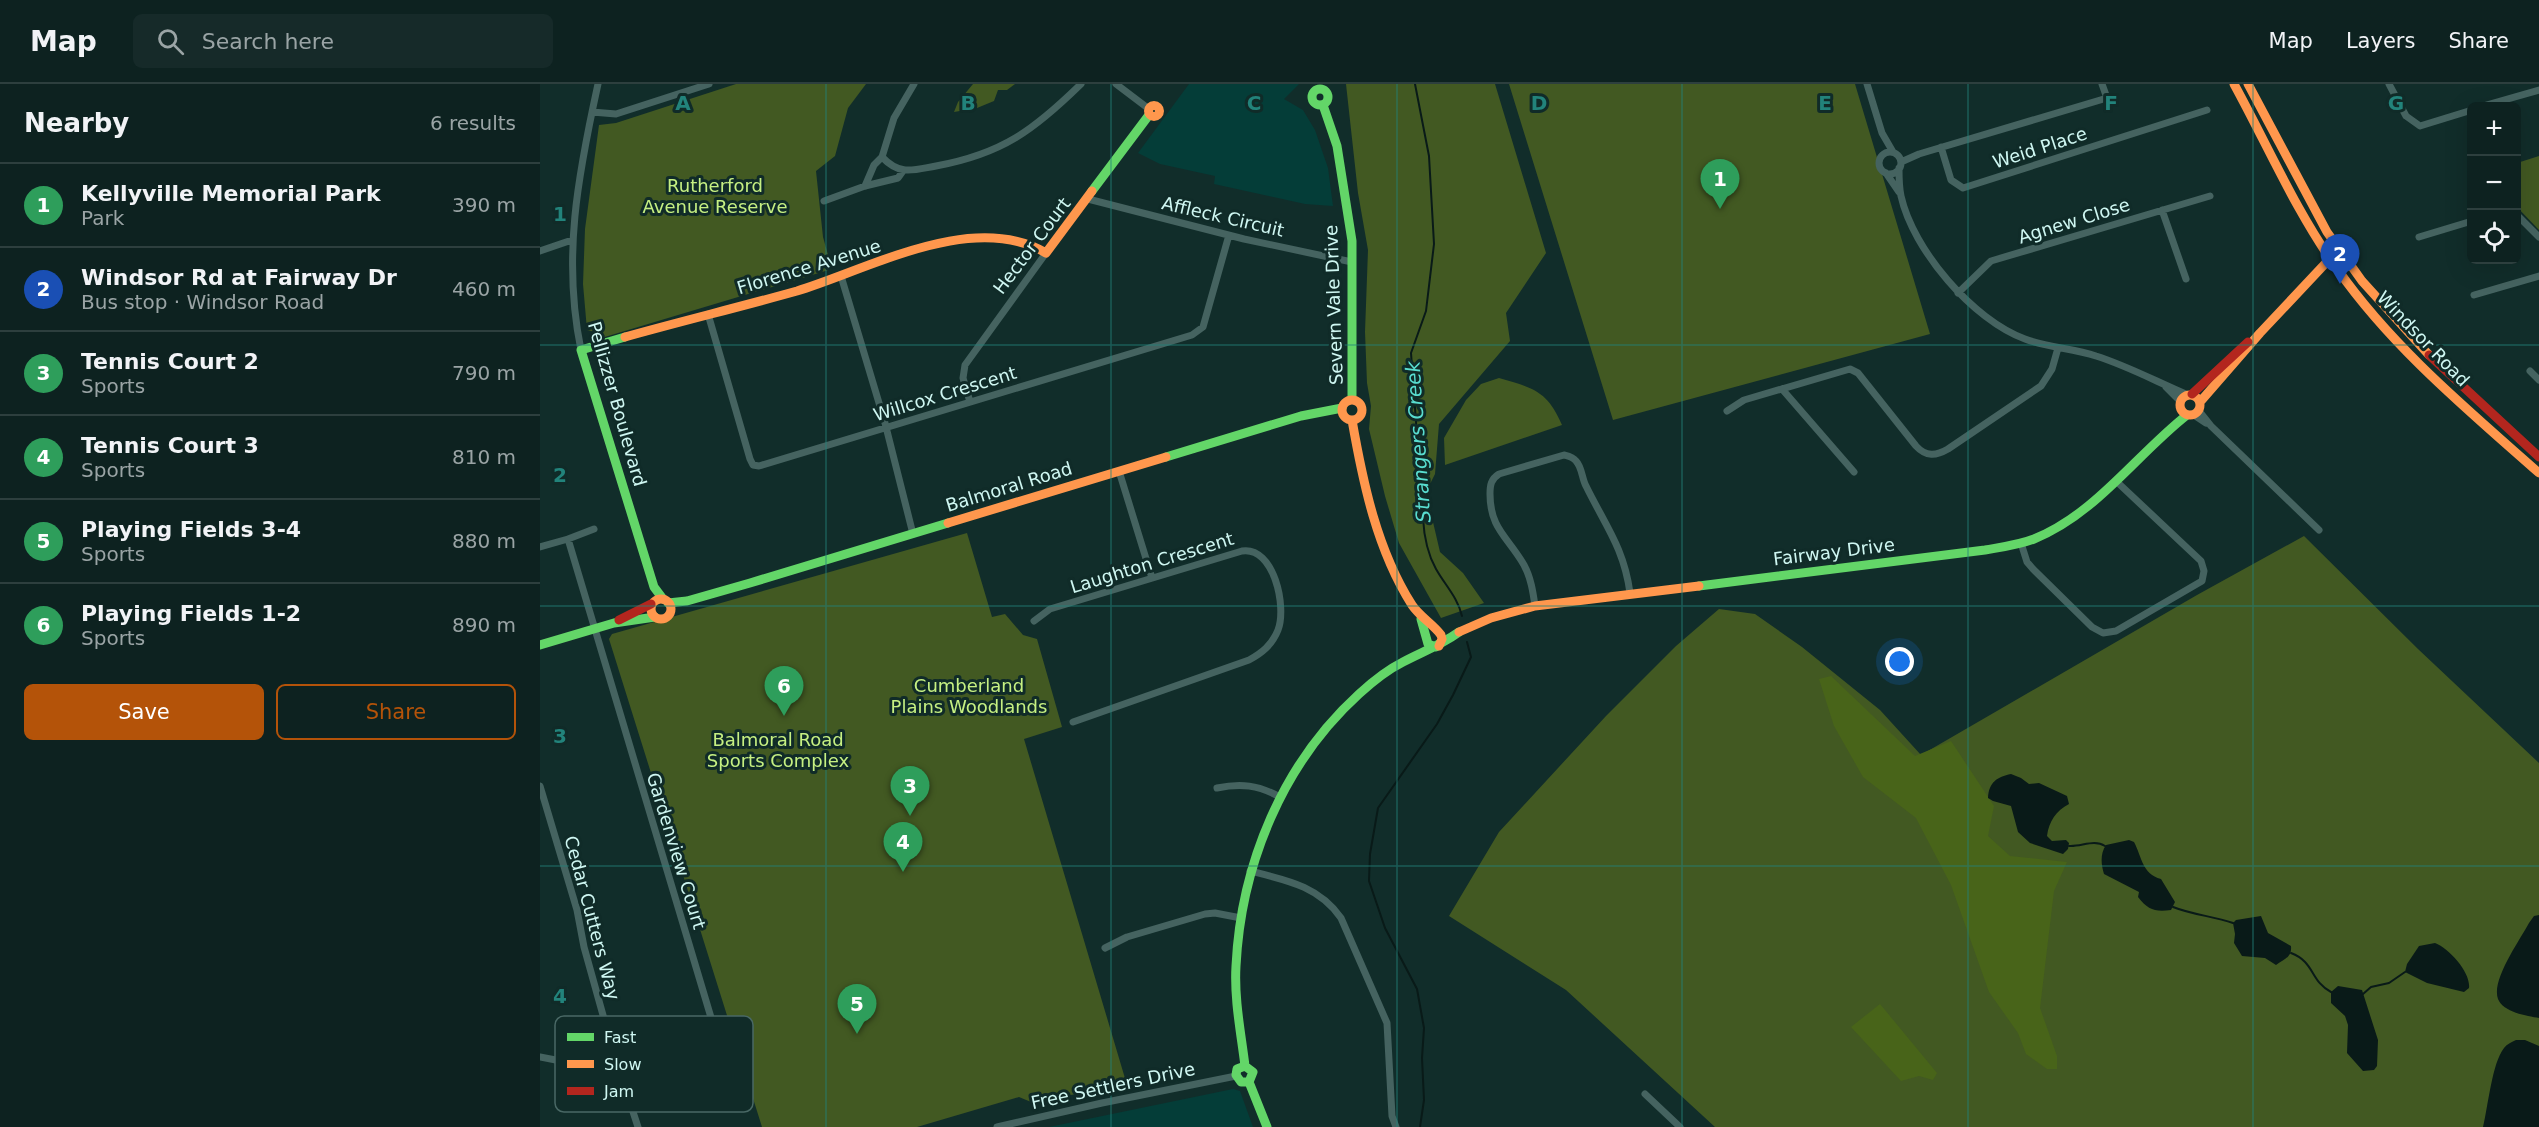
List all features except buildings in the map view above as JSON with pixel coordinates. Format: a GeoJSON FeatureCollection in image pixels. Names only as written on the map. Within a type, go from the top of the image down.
{"type":"FeatureCollection","features":[{"type":"Feature","properties":{"kind":"street","name":"Pellizzer Boulevard"},"geometry":{"type":"LineString","coordinates":[[598,84],[581,164],[572,240],[573,312],[581,350],[661,604],[651,611],[655,617]]}},
{"type":"Feature","properties":{"kind":"street"},"geometry":{"type":"LineString","coordinates":[[592,112],[616,114],[709,84]]}},
{"type":"Feature","properties":{"kind":"street"},"geometry":{"type":"LineString","coordinates":[[865,186],[874,165],[882,157],[894,118],[914,84]]}},
{"type":"Feature","properties":{"kind":"street"},"geometry":{"type":"LineString","coordinates":[[882,157],[892,167],[903,171],[962,161],[1008,143],[1041,123],[1081,84]]}},
{"type":"Feature","properties":{"kind":"street"},"geometry":{"type":"LineString","coordinates":[[1116,84],[1149,112]]}},
{"type":"Feature","properties":{"kind":"street"},"geometry":{"type":"LineString","coordinates":[[1867,84],[1882,133],[1898,160],[1900,195]]}},
{"type":"Feature","properties":{"kind":"street"},"geometry":{"type":"LineString","coordinates":[[1883,155],[1898,160],[2107,98],[2102,84]]}},
{"type":"Feature","properties":{"kind":"street","name":"Windsor Road"},"geometry":{"type":"LineString","coordinates":[[2234,84],[2310,227],[2372,314],[2409,352],[2539,473]]}},
{"type":"Feature","properties":{"kind":"street","name":"Windsor Road"},"geometry":{"type":"LineString","coordinates":[[2248,84],[2338,250],[2381,306],[2416,345],[2539,457]]}},
{"type":"Feature","properties":{"kind":"street"},"geometry":{"type":"LineString","coordinates":[[2389,84],[2406,116],[2420,126],[2467,112]]}},
{"type":"Feature","properties":{"kind":"street","name":"Severn Vale Drive"},"geometry":{"type":"LineString","coordinates":[[1319,86],[1328,94],[1329,99],[1323,105],[1337,146],[1347,201],[1352,262],[1352,399]]}},
{"type":"Feature","properties":{"kind":"street"},"geometry":{"type":"LineString","coordinates":[[2497,102],[2539,90]]}},
{"type":"Feature","properties":{"kind":"street","name":"Weid Place"},"geometry":{"type":"LineString","coordinates":[[1941,147],[1951,180],[1963,188],[2207,111]]}},
{"type":"Feature","properties":{"kind":"street","name":"Hector Court"},"geometry":{"type":"LineString","coordinates":[[970,402],[963,378],[965,365],[1088,199],[1149,112]]}},
{"type":"Feature","properties":{"kind":"street"},"geometry":{"type":"LineString","coordinates":[[1882,133],[1883,155],[1879,164],[1900,195],[1923,245],[1958,293],[1973,308],[2004,330],[2025,339],[2102,358],[2162,384],[2190,405],[2319,530]]}},
{"type":"Feature","properties":{"kind":"street"},"geometry":{"type":"LineString","coordinates":[[1886,173],[1893,173],[1898,160]]}},
{"type":"Feature","properties":{"kind":"street"},"geometry":{"type":"LineString","coordinates":[[824,201],[865,186],[898,178],[903,171]]}},
{"type":"Feature","properties":{"kind":"street","name":"Agnew Close"},"geometry":{"type":"LineString","coordinates":[[1958,293],[1991,261],[2210,196]]}},
{"type":"Feature","properties":{"kind":"street","name":"Affleck Circuit"},"geometry":{"type":"LineString","coordinates":[[1088,199],[1228,235],[1352,262]]}},
{"type":"Feature","properties":{"kind":"street"},"geometry":{"type":"LineString","coordinates":[[2162,210],[2186,279]]}},
{"type":"Feature","properties":{"kind":"street"},"geometry":{"type":"LineString","coordinates":[[2521,218],[2539,237]]}},
{"type":"Feature","properties":{"kind":"street"},"geometry":{"type":"LineString","coordinates":[[2419,237],[2467,223]]}},
{"type":"Feature","properties":{"kind":"street","name":"Willcox Crescent"},"geometry":{"type":"LineString","coordinates":[[708,314],[753,465],[759,466],[1192,335],[1203,327],[1228,235]]}},
{"type":"Feature","properties":{"kind":"street"},"geometry":{"type":"LineString","coordinates":[[540,251],[572,240]]}},
{"type":"Feature","properties":{"kind":"street","name":"Florence Avenue"},"geometry":{"type":"LineString","coordinates":[[581,350],[841,276],[953,241],[1008,240],[1030,244],[1046,254]]}},
{"type":"Feature","properties":{"kind":"street","name":"Fairway Drive"},"geometry":{"type":"LineString","coordinates":[[1245,1066],[1236,988],[1240,918],[1250,871],[1280,797],[1307,752],[1332,721],[1366,688],[1407,659],[1437,646],[1467,627],[1535,606],[1974,552],[2021,543],[2042,536],[2069,521],[2116,481],[2338,250]]}},
{"type":"Feature","properties":{"kind":"street"},"geometry":{"type":"LineString","coordinates":[[841,276],[913,534]]}},
{"type":"Feature","properties":{"kind":"street"},"geometry":{"type":"LineString","coordinates":[[2474,295],[2539,276]]}},
{"type":"Feature","properties":{"kind":"street"},"geometry":{"type":"LineString","coordinates":[[1727,411],[1744,400],[1841,370],[1854,370],[1916,446],[1927,454],[1934,455],[2041,386],[2052,369],[2058,348]]}},
{"type":"Feature","properties":{"kind":"street"},"geometry":{"type":"LineString","coordinates":[[2530,371],[2539,380]]}},
{"type":"Feature","properties":{"kind":"street"},"geometry":{"type":"LineString","coordinates":[[1782,388],[1854,472]]}},
{"type":"Feature","properties":{"kind":"street"},"geometry":{"type":"LineString","coordinates":[[1352,399],[1360,403],[1363,411],[1358,418],[1352,420],[1343,415],[1342,408],[1344,403],[1352,399]]}},
{"type":"Feature","properties":{"kind":"street","name":"Balmoral Road"},"geometry":{"type":"LineString","coordinates":[[540,645],[614,623],[661,604],[687,601],[1292,419],[1342,408]]}},
{"type":"Feature","properties":{"kind":"street"},"geometry":{"type":"LineString","coordinates":[[1352,420],[1367,491],[1382,542],[1402,586],[1419,614],[1429,645],[1437,646],[1442,639],[1419,614]]}},
{"type":"Feature","properties":{"kind":"street"},"geometry":{"type":"LineString","coordinates":[[1535,606],[1524,565],[1492,518],[1490,486],[1493,478],[1499,474],[1564,455],[1577,462],[1588,490],[1614,534],[1627,573],[1630,593]]}},
{"type":"Feature","properties":{"kind":"street"},"geometry":{"type":"LineString","coordinates":[[1119,471],[1152,578]]}},
{"type":"Feature","properties":{"kind":"street"},"geometry":{"type":"LineString","coordinates":[[2021,543],[2027,562],[2033,569],[2092,627],[2103,633],[2116,631],[2202,581],[2204,571],[2200,561],[2116,481]]}},
{"type":"Feature","properties":{"kind":"street"},"geometry":{"type":"LineString","coordinates":[[540,547],[594,529]]}},
{"type":"Feature","properties":{"kind":"street","name":"Gardenview Court"},"geometry":{"type":"LineString","coordinates":[[568,539],[594,619],[594,629],[710,1016]]}},
{"type":"Feature","properties":{"kind":"street","name":"Laughton Crescent"},"geometry":{"type":"LineString","coordinates":[[1034,621],[1050,609],[1242,551],[1257,553],[1270,567],[1280,601],[1281,615],[1278,630],[1269,645],[1249,660],[1073,722]]}},
{"type":"Feature","properties":{"kind":"street","name":"Balmoral Road"},"geometry":{"type":"LineString","coordinates":[[614,623],[655,617],[665,618],[661,604]]}},
{"type":"Feature","properties":{"kind":"street","name":"Fairway Drive"},"geometry":{"type":"LineString","coordinates":[[1438,632],[1467,627]]}},
{"type":"Feature","properties":{"kind":"street"},"geometry":{"type":"LineString","coordinates":[[1426,638],[1429,633],[1438,632]]}},
{"type":"Feature","properties":{"kind":"street","name":"Fairway Drive"},"geometry":{"type":"LineString","coordinates":[[1407,659],[1426,638]]}},
{"type":"Feature","properties":{"kind":"street"},"geometry":{"type":"LineString","coordinates":[[1217,788],[1236,784],[1252,785],[1280,797]]}},
{"type":"Feature","properties":{"kind":"street","name":"Cedar Cutters Way"},"geometry":{"type":"LineString","coordinates":[[540,786],[578,910],[584,947],[603,1016]]}},
{"type":"Feature","properties":{"kind":"street"},"geometry":{"type":"LineString","coordinates":[[1250,871],[1305,886],[1332,904],[1341,918],[1387,1023],[1392,1116],[1396,1127]]}},
{"type":"Feature","properties":{"kind":"street"},"geometry":{"type":"LineString","coordinates":[[1105,948],[1127,937],[1205,914],[1215,913],[1240,918]]}},
{"type":"Feature","properties":{"kind":"street"},"geometry":{"type":"LineString","coordinates":[[540,1057],[555,1060]]}},
{"type":"Feature","properties":{"kind":"street"},"geometry":{"type":"LineString","coordinates":[[1249,1082],[1240,1082],[1236,1076],[1238,1069],[1245,1066],[1253,1072],[1249,1082],[1267,1127]]}},
{"type":"Feature","properties":{"kind":"street","name":"Free Settlers Drive"},"geometry":{"type":"LineString","coordinates":[[997,1127],[1236,1076]]}},
{"type":"Feature","properties":{"kind":"street"},"geometry":{"type":"LineString","coordinates":[[1645,1095],[1680,1127]]}},
{"type":"Feature","properties":{"kind":"street","name":"Cedar Cutters Way"},"geometry":{"type":"LineString","coordinates":[[633,1112],[638,1127]]}},
{"type":"Feature","properties":{"kind":"shaded area"},"geometry":{"type":"Polygon","coordinates":[[[1189,84],[1299,84],[1284,99],[1303,110],[1315,130],[1328,168],[1333,206],[1305,204],[1214,184],[1215,176],[1160,164],[1138,153],[1189,84]]]}},
{"type":"Feature","properties":{"kind":"shaded area"},"geometry":{"type":"Polygon","coordinates":[[[2011,774],[2029,784],[2039,783],[2067,796],[2069,804],[2054,817],[2047,836],[2052,841],[2066,840],[2069,843],[2068,849],[2063,854],[2030,843],[2018,832],[2011,806],[1988,798],[1992,784],[2011,774]]]}},
{"type":"Feature","properties":{"kind":"shaded area"},"geometry":{"type":"Polygon","coordinates":[[[2129,840],[2134,842],[2146,869],[2161,879],[2175,902],[2171,910],[2160,911],[2145,905],[2138,897],[2139,892],[2104,874],[2102,859],[2106,845],[2129,840]]]}},
{"type":"Feature","properties":{"kind":"shaded area"},"geometry":{"type":"Polygon","coordinates":[[[2539,915],[2539,1018],[2516,1013],[2505,1007],[2498,999],[2497,991],[2502,971],[2513,950],[2534,916],[2539,915]]]}},
{"type":"Feature","properties":{"kind":"shaded area"},"geometry":{"type":"Polygon","coordinates":[[[2261,916],[2268,933],[2291,946],[2289,955],[2276,965],[2265,958],[2242,956],[2234,943],[2233,923],[2236,920],[2261,916]]]}},
{"type":"Feature","properties":{"kind":"shaded area"},"geometry":{"type":"Polygon","coordinates":[[[2435,943],[2447,950],[2467,975],[2469,988],[2464,992],[2427,983],[2405,972],[2407,964],[2419,946],[2435,943]]]}},
{"type":"Feature","properties":{"kind":"shaded area"},"geometry":{"type":"Polygon","coordinates":[[[2338,986],[2362,990],[2378,1040],[2377,1066],[2374,1070],[2363,1071],[2347,1053],[2348,1025],[2345,1016],[2331,1003],[2331,992],[2338,986]]]}},
{"type":"Feature","properties":{"kind":"shaded area"},"geometry":{"type":"Polygon","coordinates":[[[2516,1040],[2525,1040],[2539,1046],[2539,1127],[2483,1127],[2496,1064],[2504,1048],[2516,1040]]]}},
{"type":"Feature","properties":{"kind":"shaded area"},"geometry":{"type":"Polygon","coordinates":[[[1233,1089],[1240,1091],[1253,1127],[1049,1127],[1233,1089]]]}},
{"type":"Feature","properties":{"kind":"green space","name":"Rutherford Avenue Reserve"},"geometry":{"type":"Polygon","coordinates":[[[736,84],[866,84],[848,108],[835,156],[816,171],[823,237],[832,269],[598,339],[591,339],[595,332],[587,330],[583,284],[585,229],[599,125],[616,123],[736,84]]]}},
{"type":"Feature","properties":{"kind":"green space"},"geometry":{"type":"Polygon","coordinates":[[[973,84],[1015,84],[1007,90],[998,90],[994,101],[977,108],[954,112],[958,102],[973,84]]]}},
{"type":"Feature","properties":{"kind":"green space"},"geometry":{"type":"Polygon","coordinates":[[[1346,84],[1495,84],[1546,253],[1506,313],[1510,341],[1439,424],[1435,474],[1426,492],[1440,552],[1463,573],[1484,603],[1441,618],[1399,543],[1369,429],[1371,406],[1367,383],[1365,332],[1368,250],[1358,193],[1346,84]]]}},
{"type":"Feature","properties":{"kind":"green space"},"geometry":{"type":"Polygon","coordinates":[[[1509,84],[1855,84],[1930,334],[1613,420],[1509,84]]]}},
{"type":"Feature","properties":{"kind":"green space"},"geometry":{"type":"Polygon","coordinates":[[[2539,156],[2539,230],[2521,211],[2521,162],[2539,156]]]}},
{"type":"Feature","properties":{"kind":"green space"},"geometry":{"type":"Polygon","coordinates":[[[1499,378],[1538,392],[1551,404],[1562,425],[1445,465],[1444,438],[1466,400],[1481,384],[1499,378]]]}},
{"type":"Feature","properties":{"kind":"green space","name":"Balmoral Road Sports Complex"},"geometry":{"type":"Polygon","coordinates":[[[967,533],[992,617],[1005,614],[1023,635],[1037,639],[1062,727],[1024,739],[1127,1085],[1031,1102],[1019,1097],[917,1127],[762,1127],[753,1098],[753,1016],[727,1016],[609,639],[612,634],[967,533]]]}},
{"type":"Feature","properties":{"kind":"green space"},"geometry":{"type":"Polygon","coordinates":[[[2304,536],[2418,649],[2539,763],[2539,1127],[1715,1127],[1566,990],[1449,916],[1499,832],[1606,716],[1676,646],[1719,609],[1755,614],[1802,647],[1880,710],[1921,755],[2197,595],[2304,536]]]}},
{"type":"Feature","properties":{"kind":"green space"},"geometry":{"type":"Polygon","coordinates":[[[1831,676],[1915,756],[1951,741],[1994,806],[1988,836],[2010,856],[2067,862],[2054,891],[2040,1008],[2057,1056],[2057,1069],[2047,1069],[2026,1054],[2018,1033],[1989,992],[1951,885],[1916,818],[1863,777],[1834,726],[1819,679],[1831,676]]]}},
{"type":"Feature","properties":{"kind":"green space"},"geometry":{"type":"Polygon","coordinates":[[[1880,1004],[1937,1073],[1933,1080],[1919,1076],[1901,1081],[1851,1027],[1880,1004]]]}},
{"type":"Feature","properties":{"kind":"waterway","name":"Strangers Creek"},"geometry":{"type":"LineString","coordinates":[[1415,84],[1429,156],[1434,244],[1426,311],[1411,353],[1423,525],[1430,557],[1454,597],[1462,616]]}},
{"type":"Feature","properties":{"kind":"waterway","name":"Strangers Creek"},"geometry":{"type":"LineString","coordinates":[[1420,1127],[1424,1100],[1422,1058],[1424,1028],[1417,989],[1385,928],[1369,881],[1370,854],[1378,808],[1437,724],[1453,695],[1471,657],[1467,642]]}},
{"type":"Feature","properties":{"kind":"waterway"},"geometry":{"type":"LineString","coordinates":[[2069,846],[2092,843],[2105,846]]}},
{"type":"Feature","properties":{"kind":"waterway"},"geometry":{"type":"LineString","coordinates":[[2173,907],[2233,923]]}},
{"type":"Feature","properties":{"kind":"waterway"},"geometry":{"type":"LineString","coordinates":[[2291,953],[2304,961],[2319,983],[2331,992]]}},
{"type":"Feature","properties":{"kind":"waterway"},"geometry":{"type":"LineString","coordinates":[[2363,994],[2371,987],[2389,983],[2405,972]]}},
{"type":"Feature","properties":{"kind":"traffic: fast"},"geometry":{"type":"LineString","coordinates":[[1317,89],[1323,89],[1328,97],[1326,103],[1317,105],[1312,100],[1312,94],[1317,89]]}},
{"type":"Feature","properties":{"kind":"traffic: fast"},"geometry":{"type":"LineString","coordinates":[[1323,105],[1337,146],[1352,241],[1352,399]]}},
{"type":"Feature","properties":{"kind":"traffic: fast"},"geometry":{"type":"LineString","coordinates":[[1092,191],[1149,115]]}},
{"type":"Feature","properties":{"kind":"traffic: fast"},"geometry":{"type":"LineString","coordinates":[[625,337],[581,350],[654,587],[663,599]]}},
{"type":"Feature","properties":{"kind":"traffic: fast"},"geometry":{"type":"LineString","coordinates":[[1166,457],[1301,416],[1342,408]]}},
{"type":"Feature","properties":{"kind":"traffic: fast"},"geometry":{"type":"LineString","coordinates":[[1699,586],[1985,550],[2034,539],[2077,515],[2115,483],[2187,415]]}},
{"type":"Feature","properties":{"kind":"traffic: fast"},"geometry":{"type":"LineString","coordinates":[[668,603],[687,601],[948,523]]}},
{"type":"Feature","properties":{"kind":"traffic: fast"},"geometry":{"type":"LineString","coordinates":[[540,645],[614,623],[655,617]]}},
{"type":"Feature","properties":{"kind":"traffic: fast"},"geometry":{"type":"LineString","coordinates":[[1421,619],[1428,644],[1436,647]]}},
{"type":"Feature","properties":{"kind":"traffic: fast"},"geometry":{"type":"LineString","coordinates":[[1245,1066],[1236,991],[1240,928],[1257,853],[1288,783],[1308,751],[1332,721],[1359,694],[1391,669],[1459,632]]}},
{"type":"Feature","properties":{"kind":"traffic: fast"},"geometry":{"type":"LineString","coordinates":[[1245,1066],[1237,1069],[1236,1075],[1241,1082],[1249,1082]]}},
{"type":"Feature","properties":{"kind":"traffic: fast"},"geometry":{"type":"LineString","coordinates":[[1245,1066],[1253,1072],[1249,1082]]}},
{"type":"Feature","properties":{"kind":"traffic: fast"},"geometry":{"type":"LineString","coordinates":[[1249,1082],[1267,1127]]}},
{"type":"Feature","properties":{"kind":"traffic: slow"},"geometry":{"type":"LineString","coordinates":[[2234,84],[2309,225],[2360,299],[2432,377],[2539,473]]}},
{"type":"Feature","properties":{"kind":"traffic: slow"},"geometry":{"type":"LineString","coordinates":[[2248,84],[2327,232],[2362,281],[2429,355]]}},
{"type":"Feature","properties":{"kind":"traffic: slow"},"geometry":{"type":"LineString","coordinates":[[1154,105],[1160,111],[1154,117],[1148,111],[1154,105]]}},
{"type":"Feature","properties":{"kind":"traffic: slow"},"geometry":{"type":"LineString","coordinates":[[625,337],[797,291],[888,258],[954,240],[986,238],[1017,241],[1046,253],[1092,191]]}},
{"type":"Feature","properties":{"kind":"traffic: slow"},"geometry":{"type":"LineString","coordinates":[[2200,402],[2260,333],[2338,250]]}},
{"type":"Feature","properties":{"kind":"traffic: slow"},"geometry":{"type":"LineString","coordinates":[[2186,395],[2194,395],[2200,401],[2200,405],[2200,409],[2194,415],[2186,415],[2180,409],[2180,401],[2186,395]]}},
{"type":"Feature","properties":{"kind":"traffic: slow"},"geometry":{"type":"LineString","coordinates":[[1348,400],[1356,400],[1362,406],[1362,410],[1362,414],[1356,420],[1348,420],[1342,414],[1342,406],[1348,400]]}},
{"type":"Feature","properties":{"kind":"traffic: slow"},"geometry":{"type":"LineString","coordinates":[[1352,420],[1373,516],[1389,562],[1412,605],[1441,635],[1439,646]]}},
{"type":"Feature","properties":{"kind":"traffic: slow"},"geometry":{"type":"LineString","coordinates":[[948,523],[1166,457]]}},
{"type":"Feature","properties":{"kind":"traffic: slow"},"geometry":{"type":"LineString","coordinates":[[1459,632],[1491,618],[1535,606],[1699,586]]}},
{"type":"Feature","properties":{"kind":"traffic: slow"},"geometry":{"type":"LineString","coordinates":[[661,599],[668,602],[671,609],[668,616],[661,619],[654,616],[651,609],[654,602],[661,599]]}},
{"type":"Feature","properties":{"kind":"traffic: jam"},"geometry":{"type":"LineString","coordinates":[[2192,394],[2248,342]]}},
{"type":"Feature","properties":{"kind":"traffic: jam"},"geometry":{"type":"LineString","coordinates":[[2429,355],[2539,457]]}},
{"type":"Feature","properties":{"kind":"traffic: jam"},"geometry":{"type":"LineString","coordinates":[[619,620],[651,604]]}},
{"type":"Feature","properties":{"kind":"place","name":"Kellyville Memorial Park"},"geometry":{"type":"Point","coordinates":[1720,209]}},
{"type":"Feature","properties":{"kind":"place","name":"Windsor Rd at Fairway Dr"},"geometry":{"type":"Point","coordinates":[2340,284]}},
{"type":"Feature","properties":{"kind":"place","name":"Playing Fields 1-2"},"geometry":{"type":"Point","coordinates":[784,716]}},
{"type":"Feature","properties":{"kind":"place","name":"Tennis Court 2"},"geometry":{"type":"Point","coordinates":[910,816]}},
{"type":"Feature","properties":{"kind":"place","name":"Tennis Court 3"},"geometry":{"type":"Point","coordinates":[903,872]}},
{"type":"Feature","properties":{"kind":"place","name":"Playing Fields 3-4"},"geometry":{"type":"Point","coordinates":[857,1034]}},
{"type":"Feature","properties":{"kind":"park label","name":"Cumberland Plains Woodlands"},"geometry":{"type":"Point","coordinates":[969,696]}}]}
